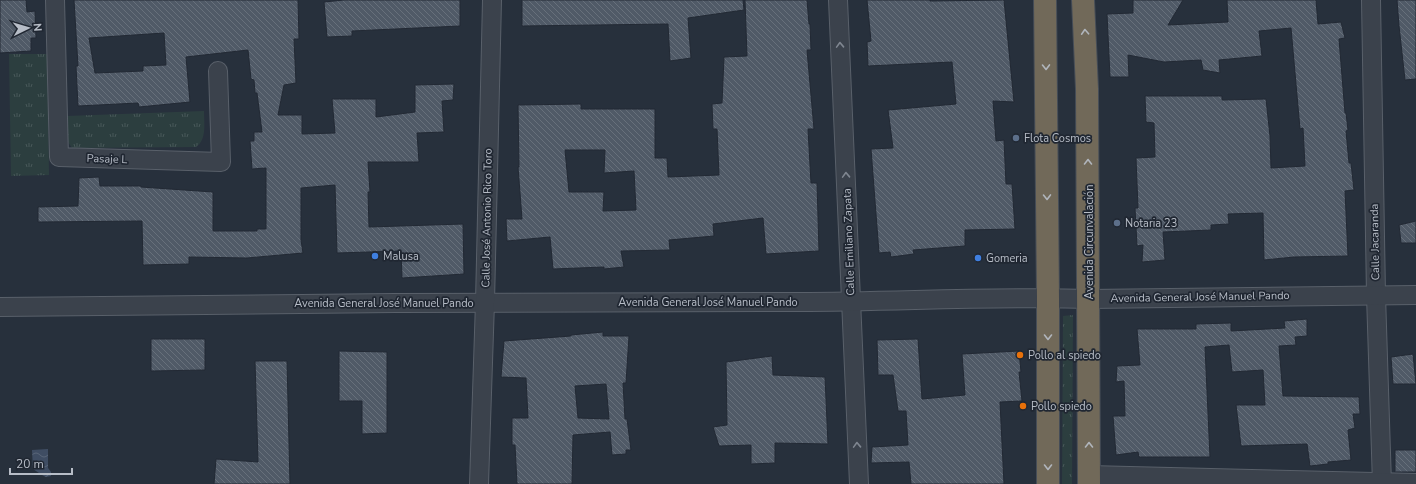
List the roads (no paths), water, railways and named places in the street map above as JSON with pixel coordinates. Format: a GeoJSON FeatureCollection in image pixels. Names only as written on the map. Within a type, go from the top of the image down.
{"type":"FeatureCollection","features":[{"type":"Feature","properties":{"kind":"highway"},"geometry":{"type":"LineString","coordinates":[[1045,0],[1048,484]]}},
{"type":"Feature","properties":{"kind":"highway","name":"Avenida Circunvalación"},"geometry":{"type":"LineString","coordinates":[[1083,0],[1087,89],[1089,479]]}},
{"type":"Feature","properties":{"kind":"street","name":"Pasaje L"},"geometry":{"type":"LineString","coordinates":[[55,0],[59,157],[221,162],[218,71]]}},
{"type":"Feature","properties":{"kind":"street","name":"Calle José Antonio Rico Toro"},"geometry":{"type":"LineString","coordinates":[[479,484],[486,302],[492,0]]}},
{"type":"Feature","properties":{"kind":"street","name":"Calle Emiliano Zapata"},"geometry":{"type":"LineString","coordinates":[[838,0],[858,484]]}},
{"type":"Feature","properties":{"kind":"street","name":"Calle Jacaranda"},"geometry":{"type":"LineString","coordinates":[[1371,0],[1376,295],[1382,483]]}},
{"type":"Feature","properties":{"kind":"street","name":"Avenida General José Manuel Pando"},"geometry":{"type":"LineString","coordinates":[[0,307],[486,302],[851,302],[1048,298],[1089,299],[1416,295]]}},
{"type":"Feature","properties":{"kind":"street"},"geometry":{"type":"LineString","coordinates":[[1089,479],[1416,483]]}},
{"type":"Feature","properties":{"kind":"water"},"geometry":{"type":"Polygon","coordinates":[[[48,449],[48,468],[51,472],[51,476],[46,477],[33,469],[32,450],[48,449]]]}},
{"type":"Feature","properties":{"kind":"place","name":"Flota Cosmos"},"geometry":{"type":"Point","coordinates":[1016,138]}},
{"type":"Feature","properties":{"kind":"place","name":"Notaria 23"},"geometry":{"type":"Point","coordinates":[1117,223]}},
{"type":"Feature","properties":{"kind":"place","name":"Malusa"},"geometry":{"type":"Point","coordinates":[375,256]}},
{"type":"Feature","properties":{"kind":"place","name":"Gomeria"},"geometry":{"type":"Point","coordinates":[978,258]}},
{"type":"Feature","properties":{"kind":"place","name":"Pollo al spiedo"},"geometry":{"type":"Point","coordinates":[1020,355]}},
{"type":"Feature","properties":{"kind":"place","name":"Pollo spiedo"},"geometry":{"type":"Point","coordinates":[1023,406]}}]}
